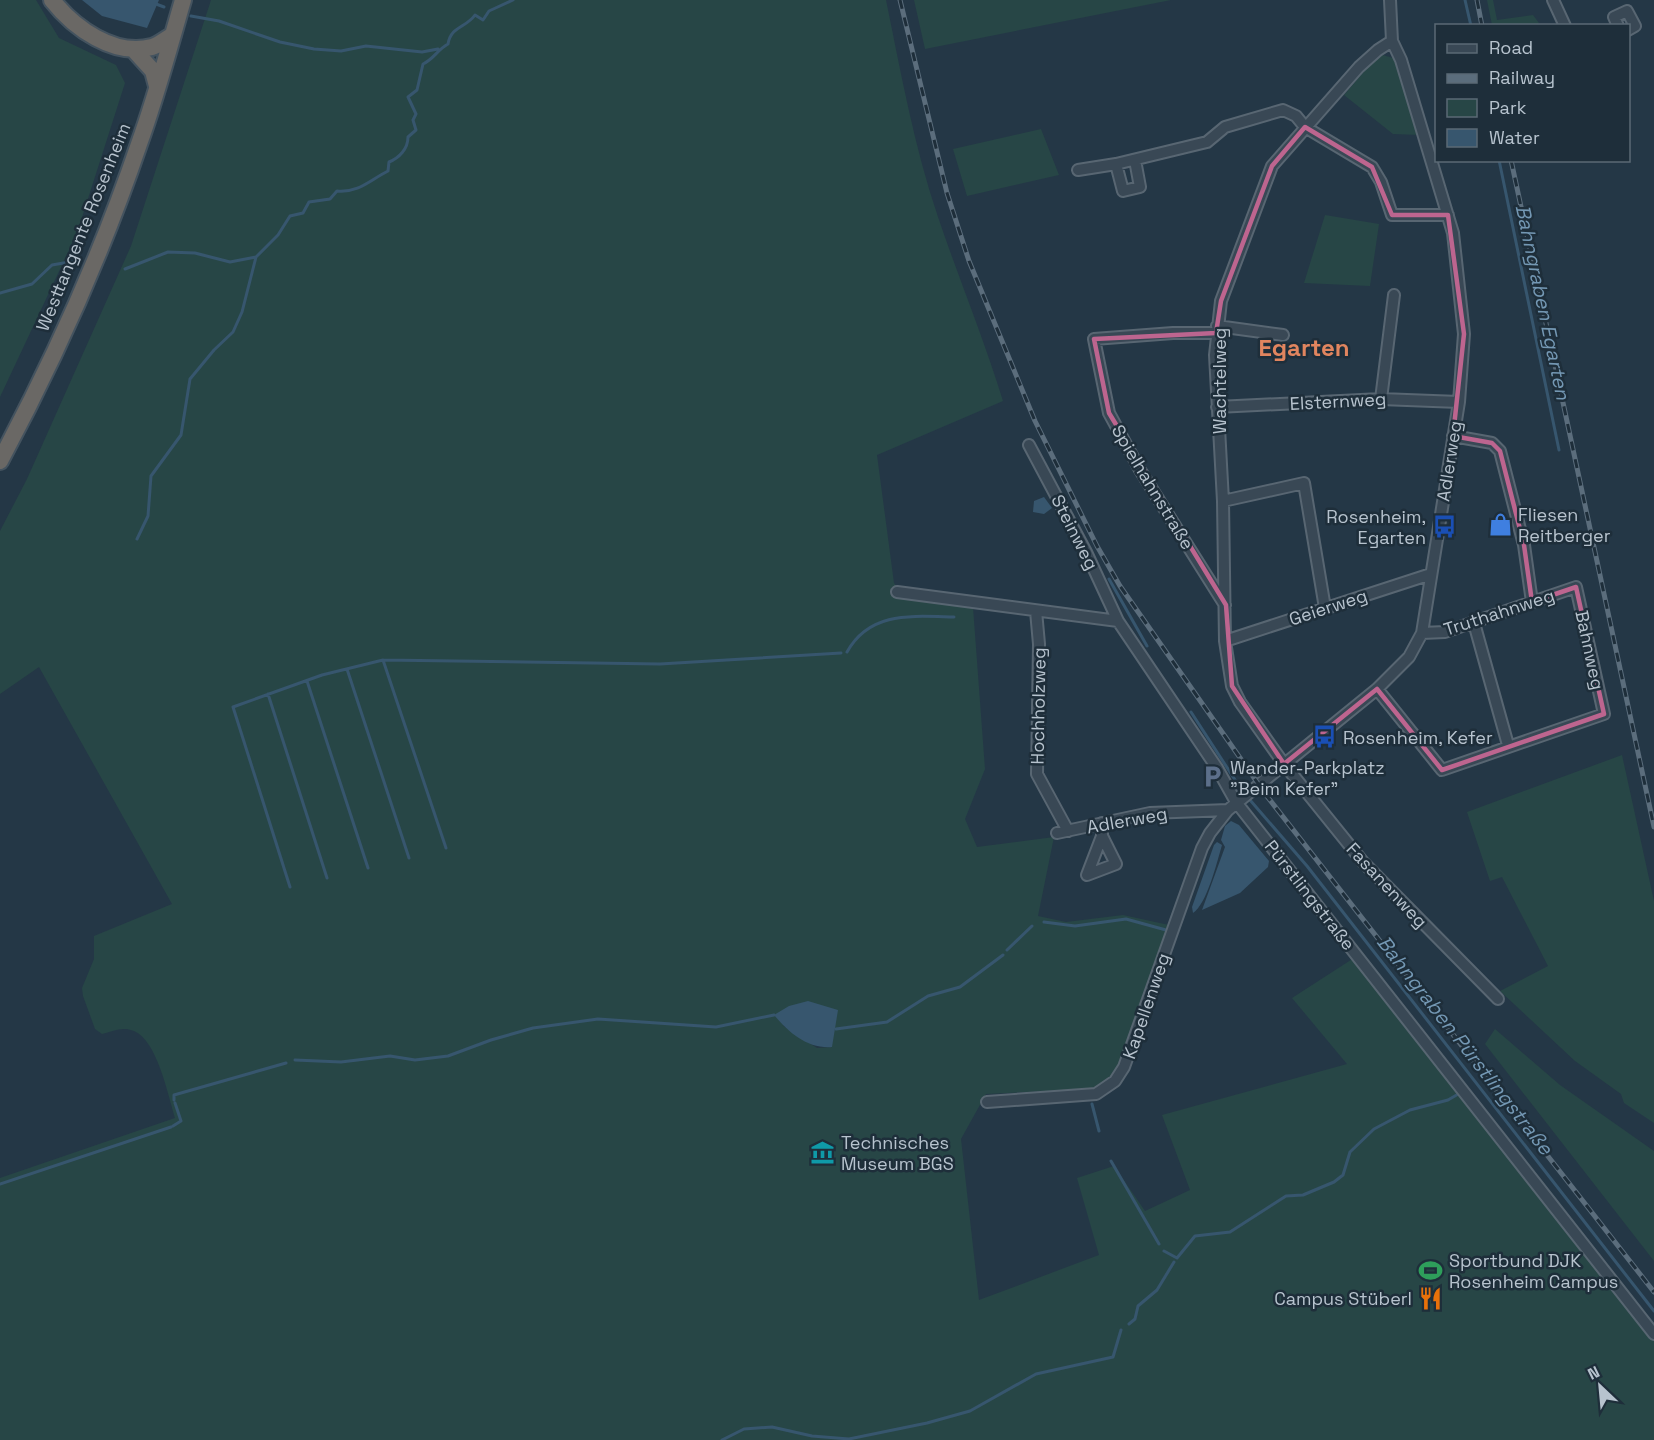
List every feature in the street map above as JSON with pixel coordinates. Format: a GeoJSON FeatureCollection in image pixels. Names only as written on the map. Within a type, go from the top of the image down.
{"type":"FeatureCollection","features":[{"type":"Feature","properties":{"kind":"highway"},"geometry":{"type":"LineString","coordinates":[[52,0],[68,20],[88,34],[134,50],[154,47],[173,35]]}},
{"type":"Feature","properties":{"kind":"highway","name":"Westtangente Rosenheim"},"geometry":{"type":"LineString","coordinates":[[0,461],[60,340],[101,243],[139,145],[183,0]]}},
{"type":"Feature","properties":{"kind":"highway"},"geometry":{"type":"LineString","coordinates":[[134,50],[153,71],[158,86]]}},
{"type":"Feature","properties":{"kind":"street"},"geometry":{"type":"LineString","coordinates":[[1390,0],[1392,41]]}},
{"type":"Feature","properties":{"kind":"street"},"geometry":{"type":"LineString","coordinates":[[1553,0],[1564,24]]}},
{"type":"Feature","properties":{"kind":"street"},"geometry":{"type":"LineString","coordinates":[[1617,24],[1614,17],[1628,11],[1635,26],[1630,29]]}},
{"type":"Feature","properties":{"kind":"street","name":"Wachtelweg"},"geometry":{"type":"LineString","coordinates":[[1284,764],[1240,702],[1232,686],[1225,641],[1223,501],[1217,407],[1217,329],[1221,301],[1272,166],[1365,62],[1392,41]]}},
{"type":"Feature","properties":{"kind":"street","name":"Adlerweg"},"geometry":{"type":"LineString","coordinates":[[1063,832],[1150,813],[1227,810],[1377,689],[1409,657],[1422,633],[1459,402],[1464,334],[1459,272],[1448,215],[1401,60],[1392,41]]}},
{"type":"Feature","properties":{"kind":"street"},"geometry":{"type":"LineString","coordinates":[[1078,170],[1135,160],[1207,142],[1225,127],[1283,110],[1296,116],[1305,127],[1372,167],[1381,182],[1392,214],[1448,215]]}},
{"type":"Feature","properties":{"kind":"street"},"geometry":{"type":"LineString","coordinates":[[1116,164],[1123,191],[1140,187],[1135,160]]}},
{"type":"Feature","properties":{"kind":"street"},"geometry":{"type":"LineString","coordinates":[[1382,399],[1394,296]]}},
{"type":"Feature","properties":{"kind":"street"},"geometry":{"type":"LineString","coordinates":[[1217,329],[1283,335]]}},
{"type":"Feature","properties":{"kind":"street","name":"Spielhahnstraße"},"geometry":{"type":"LineString","coordinates":[[1217,329],[1094,339],[1109,413],[1140,470],[1226,605]]}},
{"type":"Feature","properties":{"kind":"street","name":"Elsternweg"},"geometry":{"type":"LineString","coordinates":[[1217,407],[1382,399],[1459,402]]}},
{"type":"Feature","properties":{"kind":"street"},"geometry":{"type":"LineString","coordinates":[[1452,436],[1492,443],[1500,451],[1524,545],[1532,602]]}},
{"type":"Feature","properties":{"kind":"street","name":"Steinweg"},"geometry":{"type":"LineString","coordinates":[[1029,445],[1086,552],[1118,621]]}},
{"type":"Feature","properties":{"kind":"street"},"geometry":{"type":"LineString","coordinates":[[1223,501],[1304,483],[1325,608]]}},
{"type":"Feature","properties":{"kind":"street","name":"Geierweg"},"geometry":{"type":"LineString","coordinates":[[1225,641],[1431,574]]}},
{"type":"Feature","properties":{"kind":"street","name":"Truthahnweg"},"geometry":{"type":"LineString","coordinates":[[1422,633],[1445,632],[1576,586]]}},
{"type":"Feature","properties":{"kind":"street","name":"Bahnweg"},"geometry":{"type":"LineString","coordinates":[[1508,745],[1604,714],[1576,586]]}},
{"type":"Feature","properties":{"kind":"street"},"geometry":{"type":"LineString","coordinates":[[897,592],[1118,621]]}},
{"type":"Feature","properties":{"kind":"street","name":"Hochholzweg"},"geometry":{"type":"LineString","coordinates":[[1036,611],[1040,644],[1037,774],[1063,832]]}},
{"type":"Feature","properties":{"kind":"street","name":"Pürstlingstraße"},"geometry":{"type":"LineString","coordinates":[[1118,621],[1217,768],[1236,802],[1654,1334]]}},
{"type":"Feature","properties":{"kind":"street"},"geometry":{"type":"LineString","coordinates":[[1377,689],[1442,770],[1508,745],[1474,623]]}},
{"type":"Feature","properties":{"kind":"street","name":"Fasanenweg"},"geometry":{"type":"LineString","coordinates":[[1284,764],[1363,862],[1498,999]]}},
{"type":"Feature","properties":{"kind":"street","name":"Kapellenweg"},"geometry":{"type":"LineString","coordinates":[[987,1102],[1096,1094],[1115,1081],[1124,1067],[1132,1046],[1197,859],[1210,833],[1227,810]]}},
{"type":"Feature","properties":{"kind":"street"},"geometry":{"type":"LineString","coordinates":[[1102,823],[1102,836]]}},
{"type":"Feature","properties":{"kind":"highlighted area"},"geometry":{"type":"Polygon","coordinates":[[[1305,127],[1372,167],[1392,215],[1448,215],[1464,334],[1453,436],[1492,443],[1500,451],[1524,545],[1532,602],[1576,587],[1604,714],[1442,770],[1377,689],[1284,764],[1232,686],[1226,605],[1109,413],[1094,339],[1216,333],[1221,301],[1272,166],[1305,127]]]}},
{"type":"Feature","properties":{"kind":"green space"},"geometry":{"type":"Polygon","coordinates":[[[0,0],[36,0],[59,38],[116,65],[125,83],[77,233],[0,397],[0,0]]]}},
{"type":"Feature","properties":{"kind":"green space"},"geometry":{"type":"Polygon","coordinates":[[[211,0],[886,0],[929,190],[1003,401],[877,455],[894,583],[905,598],[973,607],[985,769],[965,819],[977,847],[1054,837],[1038,916],[1066,922],[1123,915],[1169,925],[1118,1065],[1110,1077],[1094,1089],[986,1094],[961,1139],[979,1300],[1099,1255],[1077,1178],[1114,1166],[1145,1211],[1190,1190],[1162,1115],[1347,1064],[1292,998],[1357,956],[1654,1334],[1654,1440],[0,1440],[0,1178],[175,1118],[161,1069],[149,1045],[142,1036],[134,1031],[126,1029],[102,1034],[95,1029],[82,988],[94,959],[94,936],[172,904],[39,667],[0,694],[0,531],[27,479],[131,246],[211,0]],[[782,1025],[817,1048],[832,1047],[782,1025]]]}},
{"type":"Feature","properties":{"kind":"green space"},"geometry":{"type":"Polygon","coordinates":[[[914,0],[1171,0],[925,49],[914,0]]]}},
{"type":"Feature","properties":{"kind":"green space"},"geometry":{"type":"Polygon","coordinates":[[[1487,0],[1493,0],[1497,20],[1533,15],[1539,23],[1538,24],[1492,24],[1487,0]]]}},
{"type":"Feature","properties":{"kind":"green space"},"geometry":{"type":"Polygon","coordinates":[[[1379,54],[1397,59],[1420,135],[1393,134],[1344,95],[1379,54]]]}},
{"type":"Feature","properties":{"kind":"green space"},"geometry":{"type":"Polygon","coordinates":[[[1041,129],[1059,175],[967,196],[953,149],[1041,129]]]}},
{"type":"Feature","properties":{"kind":"green space"},"geometry":{"type":"Polygon","coordinates":[[[1325,215],[1379,224],[1370,286],[1304,283],[1325,215]]]}},
{"type":"Feature","properties":{"kind":"green space"},"geometry":{"type":"Polygon","coordinates":[[[1622,755],[1654,901],[1654,1123],[1624,1103],[1621,1094],[1575,1061],[1500,991],[1548,966],[1502,877],[1490,881],[1467,812],[1622,755]]]}},
{"type":"Feature","properties":{"kind":"green space"},"geometry":{"type":"Polygon","coordinates":[[[1495,1029],[1560,1085],[1654,1151],[1654,1261],[1485,1044],[1495,1029]]]}},
{"type":"Feature","properties":{"kind":"water"},"geometry":{"type":"Polygon","coordinates":[[[82,0],[159,0],[147,28],[102,16],[82,0]]]}},
{"type":"Feature","properties":{"kind":"water"},"geometry":{"type":"Polygon","coordinates":[[[1044,497],[1052,508],[1044,514],[1033,512],[1034,501],[1044,497]]]}},
{"type":"Feature","properties":{"kind":"water"},"geometry":{"type":"Polygon","coordinates":[[[1231,821],[1239,825],[1269,861],[1268,867],[1240,893],[1202,910],[1225,847],[1221,840],[1225,826],[1231,821]]]}},
{"type":"Feature","properties":{"kind":"water"},"geometry":{"type":"Polygon","coordinates":[[[1217,842],[1222,845],[1211,882],[1203,901],[1193,913],[1192,907],[1217,842]]]}},
{"type":"Feature","properties":{"kind":"water"},"geometry":{"type":"Polygon","coordinates":[[[808,1001],[838,1010],[832,1047],[807,1042],[786,1028],[774,1015],[789,1006],[808,1001]]]}},
{"type":"Feature","properties":{"kind":"waterway"},"geometry":{"type":"LineString","coordinates":[[137,539],[148,516],[151,476],[181,435],[190,379],[214,350],[233,332],[242,312],[256,257],[278,235],[290,216],[303,213],[309,202],[330,199],[337,191],[358,188],[388,171],[389,162],[402,152],[408,137],[416,130],[413,120],[416,114],[408,97],[417,90],[423,64],[448,44],[455,30],[475,15],[483,20],[489,11],[513,0]]}},
{"type":"Feature","properties":{"kind":"waterway","name":"Bahngraben Egarten"},"geometry":{"type":"LineString","coordinates":[[1465,0],[1471,24]]}},
{"type":"Feature","properties":{"kind":"waterway"},"geometry":{"type":"LineString","coordinates":[[156,4],[164,7]]}},
{"type":"Feature","properties":{"kind":"waterway"},"geometry":{"type":"LineString","coordinates":[[191,16],[219,21],[280,42],[314,49],[341,51],[366,46],[422,52],[438,49]]}},
{"type":"Feature","properties":{"kind":"waterway","name":"Bahngraben Egarten"},"geometry":{"type":"LineString","coordinates":[[1499,162],[1559,450]]}},
{"type":"Feature","properties":{"kind":"waterway"},"geometry":{"type":"LineString","coordinates":[[125,269],[168,252],[195,253],[230,262],[256,257]]}},
{"type":"Feature","properties":{"kind":"waterway"},"geometry":{"type":"LineString","coordinates":[[0,293],[32,284],[52,265],[75,261]]}},
{"type":"Feature","properties":{"kind":"waterway"},"geometry":{"type":"LineString","coordinates":[[1109,579],[1147,646]]}},
{"type":"Feature","properties":{"kind":"waterway"},"geometry":{"type":"LineString","coordinates":[[847,652],[856,639],[880,623],[908,617],[954,617]]}},
{"type":"Feature","properties":{"kind":"waterway"},"geometry":{"type":"LineString","coordinates":[[290,887],[233,707],[322,675],[383,660],[660,664],[841,653]]}},
{"type":"Feature","properties":{"kind":"waterway"},"geometry":{"type":"LineString","coordinates":[[383,660],[446,848]]}},
{"type":"Feature","properties":{"kind":"waterway"},"geometry":{"type":"LineString","coordinates":[[347,669],[409,858]]}},
{"type":"Feature","properties":{"kind":"waterway"},"geometry":{"type":"LineString","coordinates":[[307,681],[368,868]]}},
{"type":"Feature","properties":{"kind":"waterway"},"geometry":{"type":"LineString","coordinates":[[268,694],[327,878]]}},
{"type":"Feature","properties":{"kind":"waterway","name":"Bahngraben Pürstlingstraße"},"geometry":{"type":"LineString","coordinates":[[1191,712],[1239,786]]}},
{"type":"Feature","properties":{"kind":"waterway","name":"Bahngraben Pürstlingstraße"},"geometry":{"type":"LineString","coordinates":[[1250,800],[1307,866],[1654,1311]]}},
{"type":"Feature","properties":{"kind":"waterway"},"geometry":{"type":"LineString","coordinates":[[1044,922],[1075,926],[1126,919],[1166,930]]}},
{"type":"Feature","properties":{"kind":"waterway"},"geometry":{"type":"LineString","coordinates":[[1007,950],[1032,926]]}},
{"type":"Feature","properties":{"kind":"waterway"},"geometry":{"type":"LineString","coordinates":[[836,1029],[887,1022],[928,996],[960,987],[1003,955]]}},
{"type":"Feature","properties":{"kind":"waterway"},"geometry":{"type":"LineString","coordinates":[[295,1060],[341,1062],[390,1056],[415,1060],[448,1056],[533,1028],[598,1019],[716,1027],[774,1015]]}},
{"type":"Feature","properties":{"kind":"waterway"},"geometry":{"type":"LineString","coordinates":[[174,1100],[174,1095],[286,1063]]}},
{"type":"Feature","properties":{"kind":"waterway"},"geometry":{"type":"LineString","coordinates":[[1164,1251],[1177,1258],[1195,1236],[1230,1232],[1286,1196],[1303,1195],[1334,1182],[1343,1175],[1350,1152],[1374,1129],[1410,1110],[1448,1100],[1460,1093]]}},
{"type":"Feature","properties":{"kind":"waterway"},"geometry":{"type":"LineString","coordinates":[[173,1126],[181,1121],[175,1103]]}},
{"type":"Feature","properties":{"kind":"waterway"},"geometry":{"type":"LineString","coordinates":[[1092,1104],[1099,1131]]}},
{"type":"Feature","properties":{"kind":"waterway"},"geometry":{"type":"LineString","coordinates":[[0,1184],[171,1127]]}},
{"type":"Feature","properties":{"kind":"waterway"},"geometry":{"type":"LineString","coordinates":[[1111,1161],[1159,1244]]}},
{"type":"Feature","properties":{"kind":"waterway"},"geometry":{"type":"LineString","coordinates":[[1129,1324],[1135,1319],[1138,1306],[1157,1290],[1174,1262]]}},
{"type":"Feature","properties":{"kind":"waterway"},"geometry":{"type":"LineString","coordinates":[[722,1440],[744,1429],[772,1427],[812,1436],[849,1439],[927,1423],[970,1411],[1036,1374],[1113,1357],[1121,1330]]}},
{"type":"Feature","properties":{"kind":"railway"},"geometry":{"type":"LineString","coordinates":[[900,0],[947,193],[969,261],[1035,421],[1097,546],[1120,586],[1266,795],[1654,1292]]}},
{"type":"Feature","properties":{"kind":"railway"},"geometry":{"type":"LineString","coordinates":[[1477,0],[1482,24]]}},
{"type":"Feature","properties":{"kind":"railway"},"geometry":{"type":"LineString","coordinates":[[1511,162],[1654,827]]}},
{"type":"Feature","properties":{"kind":"place","name":"Fliesen Reitberger"},"geometry":{"type":"Point","coordinates":[1500,524]}},
{"type":"Feature","properties":{"kind":"place","name":"Rosenheim, Egarten"},"geometry":{"type":"Point","coordinates":[1444,526]}},
{"type":"Feature","properties":{"kind":"place","name":"Rosenheim, Kefer"},"geometry":{"type":"Point","coordinates":[1325,737]}},
{"type":"Feature","properties":{"kind":"place","name":"Wander-Parkplatz \"Beim Kefer\""},"geometry":{"type":"Point","coordinates":[1212,777]}},
{"type":"Feature","properties":{"kind":"place","name":"Technisches Museum BGS"},"geometry":{"type":"Point","coordinates":[823,1152]}},
{"type":"Feature","properties":{"kind":"place","name":"Sportbund DJK Rosenheim Campus"},"geometry":{"type":"Point","coordinates":[1431,1270]}},
{"type":"Feature","properties":{"kind":"place","name":"Campus Stüberl"},"geometry":{"type":"Point","coordinates":[1430,1298]}},
{"type":"Feature","properties":{"kind":"district","name":"Egarten"},"geometry":{"type":"Point","coordinates":[1304,347]}}]}
